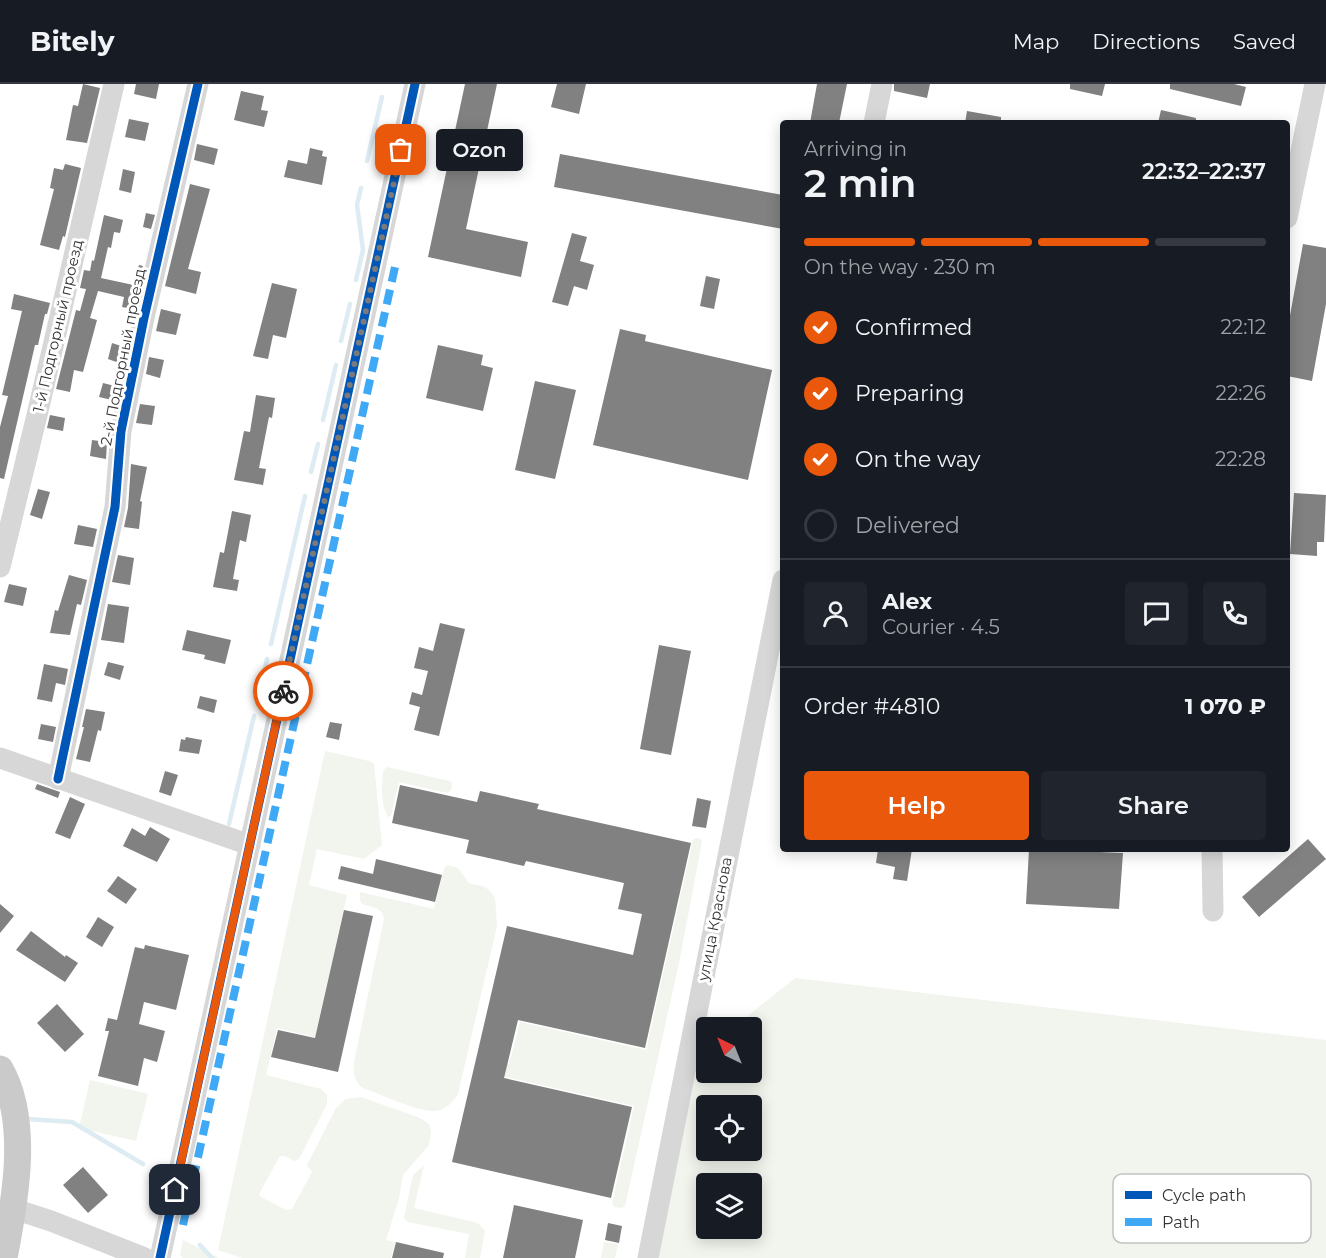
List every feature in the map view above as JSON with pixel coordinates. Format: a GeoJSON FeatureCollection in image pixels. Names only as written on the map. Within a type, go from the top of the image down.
{"type":"FeatureCollection","features":[{"type":"Feature","properties":{"kind":"main road"},"geometry":{"type":"LineString","coordinates":[[2,1076],[14,1106],[18,1171],[14,1209],[4,1258]]}},
{"type":"Feature","properties":{"kind":"street","name":"1-й Подгорный проезд"},"geometry":{"type":"LineString","coordinates":[[0,567],[114,84]]}},
{"type":"Feature","properties":{"kind":"street","name":"2-й Подгорный проезд"},"geometry":{"type":"LineString","coordinates":[[58,779],[115,507],[120,431],[198,84]]}},
{"type":"Feature","properties":{"kind":"street"},"geometry":{"type":"LineString","coordinates":[[160,1258],[416,84]]}},
{"type":"Feature","properties":{"kind":"street"},"geometry":{"type":"LineString","coordinates":[[875,120],[882,84]]}},
{"type":"Feature","properties":{"kind":"street"},"geometry":{"type":"LineString","coordinates":[[1290,204],[1315,84]]}},
{"type":"Feature","properties":{"kind":"street","name":"улица Краснова"},"geometry":{"type":"LineString","coordinates":[[648,1258],[780,595]]}},
{"type":"Feature","properties":{"kind":"street"},"geometry":{"type":"LineString","coordinates":[[0,758],[250,845]]}},
{"type":"Feature","properties":{"kind":"street"},"geometry":{"type":"LineString","coordinates":[[1212,852],[1213,911]]}},
{"type":"Feature","properties":{"kind":"street"},"geometry":{"type":"LineString","coordinates":[[14,1209],[145,1258]]}},
{"type":"Feature","properties":{"kind":"shaded area"},"geometry":{"type":"Polygon","coordinates":[[[325,751],[374,764],[382,845],[364,859],[317,849],[309,885],[347,895],[315,1037],[277,1028],[266,1075],[321,1089],[327,1095],[327,1104],[299,1159],[295,1161],[280,1156],[259,1194],[286,1210],[292,1209],[312,1172],[307,1165],[336,1108],[346,1099],[361,1097],[420,1118],[429,1124],[431,1132],[429,1145],[403,1175],[399,1198],[386,1240],[395,1242],[391,1258],[242,1258],[218,1250],[325,751]]]}},
{"type":"Feature","properties":{"kind":"shaded area"},"geometry":{"type":"Polygon","coordinates":[[[387,767],[450,781],[451,790],[447,793],[399,782],[391,816],[388,817],[382,794],[383,771],[387,767]]]}},
{"type":"Feature","properties":{"kind":"shaded area"},"geometry":{"type":"Polygon","coordinates":[[[701,839],[702,842],[679,963],[625,1206],[614,1207],[612,1203],[634,1106],[497,1075],[501,1063],[509,1064],[520,1022],[646,1050],[693,840],[701,839]]]}},
{"type":"Feature","properties":{"kind":"shaded area"},"geometry":{"type":"Polygon","coordinates":[[[447,865],[458,868],[469,883],[485,887],[491,892],[495,898],[497,926],[458,1094],[447,1107],[431,1111],[407,1105],[363,1088],[355,1077],[354,1062],[384,919],[382,912],[362,904],[360,892],[434,909],[447,865]]]}},
{"type":"Feature","properties":{"kind":"shaded area"},"geometry":{"type":"Polygon","coordinates":[[[795,978],[1326,1040],[1326,1258],[657,1258],[696,1073],[696,1083],[762,1083],[762,1017],[746,1017],[795,978]]]}},
{"type":"Feature","properties":{"kind":"shaded area"},"geometry":{"type":"Polygon","coordinates":[[[90,1080],[148,1094],[136,1141],[79,1128],[90,1080]]]}},
{"type":"Feature","properties":{"kind":"shaded area"},"geometry":{"type":"Polygon","coordinates":[[[424,1165],[414,1208],[478,1223],[485,1231],[480,1258],[465,1258],[469,1234],[408,1222],[404,1218],[412,1179],[424,1165]]]}},
{"type":"Feature","properties":{"kind":"shaded area"},"geometry":{"type":"Polygon","coordinates":[[[183,1240],[219,1258],[183,1258],[180,1255],[183,1240]]]}},
{"type":"Feature","properties":{"kind":"shaded area"},"geometry":{"type":"Polygon","coordinates":[[[604,1242],[618,1244],[615,1258],[601,1258],[604,1242]]]}},
{"type":"Feature","properties":{"kind":"building"},"geometry":{"type":"Polygon","coordinates":[[[83,84],[100,88],[87,143],[66,140],[73,105],[78,106],[83,84]]]}},
{"type":"Feature","properties":{"kind":"building"},"geometry":{"type":"Polygon","coordinates":[[[136,84],[159,84],[156,99],[134,94],[136,84]]]}},
{"type":"Feature","properties":{"kind":"building"},"geometry":{"type":"Polygon","coordinates":[[[465,84],[497,84],[466,229],[528,242],[521,277],[428,257],[465,84]]]}},
{"type":"Feature","properties":{"kind":"building"},"geometry":{"type":"Polygon","coordinates":[[[557,84],[586,84],[579,114],[551,107],[557,84]]]}},
{"type":"Feature","properties":{"kind":"building"},"geometry":{"type":"Polygon","coordinates":[[[817,84],[847,84],[840,120],[811,120],[817,84]]]}},
{"type":"Feature","properties":{"kind":"building"},"geometry":{"type":"Polygon","coordinates":[[[894,84],[930,84],[927,98],[894,91],[894,84]]]}},
{"type":"Feature","properties":{"kind":"building"},"geometry":{"type":"Polygon","coordinates":[[[1070,84],[1105,84],[1102,96],[1070,89],[1070,84]]]}},
{"type":"Feature","properties":{"kind":"building"},"geometry":{"type":"Polygon","coordinates":[[[1170,84],[1234,84],[1246,87],[1241,106],[1170,89],[1170,84]]]}},
{"type":"Feature","properties":{"kind":"building"},"geometry":{"type":"Polygon","coordinates":[[[241,91],[264,96],[261,110],[268,111],[264,127],[234,120],[241,91]]]}},
{"type":"Feature","properties":{"kind":"building"},"geometry":{"type":"Polygon","coordinates":[[[1161,110],[1196,118],[1196,120],[1159,120],[1161,110]]]}},
{"type":"Feature","properties":{"kind":"building"},"geometry":{"type":"Polygon","coordinates":[[[967,111],[1001,117],[1001,120],[966,120],[967,111]]]}},
{"type":"Feature","properties":{"kind":"building"},"geometry":{"type":"Polygon","coordinates":[[[129,119],[149,123],[145,141],[125,137],[129,119]]]}},
{"type":"Feature","properties":{"kind":"building"},"geometry":{"type":"Polygon","coordinates":[[[197,144],[218,149],[214,165],[194,160],[197,144]]]}},
{"type":"Feature","properties":{"kind":"building"},"geometry":{"type":"Polygon","coordinates":[[[310,148],[323,151],[322,156],[327,157],[322,185],[284,177],[288,160],[307,164],[310,148]]]}},
{"type":"Feature","properties":{"kind":"building"},"geometry":{"type":"Polygon","coordinates":[[[560,154],[780,194],[780,228],[554,187],[560,154]]]}},
{"type":"Feature","properties":{"kind":"building"},"geometry":{"type":"Polygon","coordinates":[[[65,164],[81,168],[65,237],[63,236],[59,250],[40,245],[54,189],[50,188],[54,168],[63,170],[65,164]]]}},
{"type":"Feature","properties":{"kind":"building"},"geometry":{"type":"Polygon","coordinates":[[[123,169],[135,172],[131,193],[119,190],[123,169]]]}},
{"type":"Feature","properties":{"kind":"building"},"geometry":{"type":"Polygon","coordinates":[[[190,184],[210,189],[188,269],[201,272],[196,294],[165,286],[190,184]]]}},
{"type":"Feature","properties":{"kind":"building"},"geometry":{"type":"Polygon","coordinates":[[[146,213],[155,215],[151,229],[143,227],[146,213]]]}},
{"type":"Feature","properties":{"kind":"building"},"geometry":{"type":"Polygon","coordinates":[[[104,215],[123,220],[120,233],[114,232],[111,248],[108,247],[101,278],[138,286],[133,309],[122,307],[124,297],[98,291],[90,318],[97,320],[83,372],[74,370],[70,392],[56,389],[76,310],[80,311],[86,289],[80,288],[84,270],[90,271],[92,260],[94,261],[104,215]]]}},
{"type":"Feature","properties":{"kind":"building"},"geometry":{"type":"Polygon","coordinates":[[[572,233],[587,237],[580,261],[594,265],[587,290],[574,286],[568,306],[552,302],[572,233]]]}},
{"type":"Feature","properties":{"kind":"building"},"geometry":{"type":"Polygon","coordinates":[[[1303,244],[1326,248],[1326,304],[1312,381],[1290,377],[1290,316],[1303,244]]]}},
{"type":"Feature","properties":{"kind":"building"},"geometry":{"type":"Polygon","coordinates":[[[139,265],[143,266],[140,280],[135,278],[139,265]]]}},
{"type":"Feature","properties":{"kind":"building"},"geometry":{"type":"Polygon","coordinates":[[[706,276],[720,279],[714,309],[700,306],[706,276]]]}},
{"type":"Feature","properties":{"kind":"building"},"geometry":{"type":"Polygon","coordinates":[[[272,283],[297,289],[286,338],[273,335],[268,359],[253,356],[272,283]]]}},
{"type":"Feature","properties":{"kind":"building"},"geometry":{"type":"Polygon","coordinates":[[[14,294],[50,303],[38,345],[35,345],[4,479],[0,478],[0,427],[8,396],[2,395],[22,311],[11,309],[14,294]]]}},
{"type":"Feature","properties":{"kind":"building"},"geometry":{"type":"Polygon","coordinates":[[[161,309],[181,314],[176,335],[156,331],[161,309]]]}},
{"type":"Feature","properties":{"kind":"building"},"geometry":{"type":"Polygon","coordinates":[[[620,329],[646,335],[645,341],[772,370],[748,480],[593,445],[620,329]]]}},
{"type":"Feature","properties":{"kind":"building"},"geometry":{"type":"Polygon","coordinates":[[[112,343],[124,347],[119,363],[108,359],[112,343]]]}},
{"type":"Feature","properties":{"kind":"building"},"geometry":{"type":"Polygon","coordinates":[[[438,345],[483,355],[481,365],[493,368],[483,411],[426,398],[438,345]]]}},
{"type":"Feature","properties":{"kind":"building"},"geometry":{"type":"Polygon","coordinates":[[[149,357],[164,360],[160,378],[146,374],[149,357]]]}},
{"type":"Feature","properties":{"kind":"building"},"geometry":{"type":"Polygon","coordinates":[[[535,381],[576,390],[555,479],[515,470],[535,381]]]}},
{"type":"Feature","properties":{"kind":"building"},"geometry":{"type":"Polygon","coordinates":[[[103,383],[115,386],[112,400],[99,397],[103,383]]]}},
{"type":"Feature","properties":{"kind":"building"},"geometry":{"type":"Polygon","coordinates":[[[256,395],[275,398],[259,468],[266,469],[263,485],[234,480],[244,431],[250,432],[256,395]]]}},
{"type":"Feature","properties":{"kind":"building"},"geometry":{"type":"Polygon","coordinates":[[[140,404],[155,406],[152,425],[136,423],[140,404]]]}},
{"type":"Feature","properties":{"kind":"building"},"geometry":{"type":"Polygon","coordinates":[[[50,415],[65,418],[63,431],[47,428],[50,415]]]}},
{"type":"Feature","properties":{"kind":"building"},"geometry":{"type":"Polygon","coordinates":[[[92,440],[107,442],[106,459],[90,456],[92,440]]]}},
{"type":"Feature","properties":{"kind":"building"},"geometry":{"type":"Polygon","coordinates":[[[131,464],[147,467],[140,501],[142,502],[139,529],[124,527],[128,508],[131,464]]]}},
{"type":"Feature","properties":{"kind":"building"},"geometry":{"type":"Polygon","coordinates":[[[38,489],[50,492],[42,519],[30,515],[38,489]]]}},
{"type":"Feature","properties":{"kind":"building"},"geometry":{"type":"Polygon","coordinates":[[[1294,493],[1326,495],[1324,542],[1317,542],[1317,556],[1290,554],[1294,493]]]}},
{"type":"Feature","properties":{"kind":"building"},"geometry":{"type":"Polygon","coordinates":[[[232,511],[251,515],[246,542],[240,540],[233,579],[239,580],[237,591],[213,587],[220,552],[224,553],[232,511]]]}},
{"type":"Feature","properties":{"kind":"building"},"geometry":{"type":"Polygon","coordinates":[[[78,525],[97,529],[93,547],[74,544],[78,525]]]}},
{"type":"Feature","properties":{"kind":"building"},"geometry":{"type":"Polygon","coordinates":[[[118,555],[134,558],[130,585],[112,582],[118,555]]]}},
{"type":"Feature","properties":{"kind":"building"},"geometry":{"type":"Polygon","coordinates":[[[69,575],[87,580],[81,605],[77,604],[70,635],[50,633],[55,610],[58,611],[69,575]]]}},
{"type":"Feature","properties":{"kind":"building"},"geometry":{"type":"Polygon","coordinates":[[[9,584],[27,588],[23,606],[4,602],[9,584]]]}},
{"type":"Feature","properties":{"kind":"building"},"geometry":{"type":"Polygon","coordinates":[[[108,604],[129,607],[124,643],[101,640],[108,604]]]}},
{"type":"Feature","properties":{"kind":"building"},"geometry":{"type":"Polygon","coordinates":[[[440,623],[465,629],[439,736],[414,730],[420,707],[409,704],[412,692],[422,695],[428,671],[414,668],[419,647],[433,651],[440,623]]]}},
{"type":"Feature","properties":{"kind":"building"},"geometry":{"type":"Polygon","coordinates":[[[187,630],[231,640],[225,664],[204,659],[205,655],[182,650],[187,630]]]}},
{"type":"Feature","properties":{"kind":"building"},"geometry":{"type":"Polygon","coordinates":[[[659,645],[691,651],[671,755],[640,749],[659,645]]]}},
{"type":"Feature","properties":{"kind":"building"},"geometry":{"type":"Polygon","coordinates":[[[108,662],[124,666],[120,680],[104,675],[108,662]]]}},
{"type":"Feature","properties":{"kind":"building"},"geometry":{"type":"Polygon","coordinates":[[[44,664],[68,669],[65,685],[56,683],[52,702],[37,699],[44,664]]]}},
{"type":"Feature","properties":{"kind":"building"},"geometry":{"type":"Polygon","coordinates":[[[200,696],[217,700],[214,713],[197,708],[200,696]]]}},
{"type":"Feature","properties":{"kind":"building"},"geometry":{"type":"Polygon","coordinates":[[[86,709],[105,712],[90,762],[76,759],[86,709]]]}},
{"type":"Feature","properties":{"kind":"building"},"geometry":{"type":"Polygon","coordinates":[[[330,722],[342,724],[339,740],[326,737],[330,722]]]}},
{"type":"Feature","properties":{"kind":"building"},"geometry":{"type":"Polygon","coordinates":[[[41,724],[56,727],[53,742],[38,739],[41,724]]]}},
{"type":"Feature","properties":{"kind":"building"},"geometry":{"type":"Polygon","coordinates":[[[186,737],[202,740],[199,754],[179,751],[181,739],[185,740],[186,737]]]}},
{"type":"Feature","properties":{"kind":"building"},"geometry":{"type":"Polygon","coordinates":[[[165,771],[178,775],[171,796],[159,792],[165,771]]]}},
{"type":"Feature","properties":{"kind":"building"},"geometry":{"type":"Polygon","coordinates":[[[37,784],[60,792],[58,798],[35,789],[37,784]]]}},
{"type":"Feature","properties":{"kind":"building"},"geometry":{"type":"Polygon","coordinates":[[[400,785],[477,802],[480,791],[539,804],[537,809],[691,843],[645,1048],[518,1020],[504,1078],[632,1107],[611,1198],[452,1162],[507,926],[633,955],[642,914],[618,909],[624,883],[526,861],[524,866],[466,853],[469,840],[392,823],[400,785]]]}},
{"type":"Feature","properties":{"kind":"building"},"geometry":{"type":"Polygon","coordinates":[[[70,797],[85,804],[70,839],[55,833],[70,797]]]}},
{"type":"Feature","properties":{"kind":"building"},"geometry":{"type":"Polygon","coordinates":[[[697,798],[711,801],[706,828],[692,826],[697,798]]]}},
{"type":"Feature","properties":{"kind":"building"},"geometry":{"type":"Polygon","coordinates":[[[150,827],[170,839],[157,862],[123,846],[132,828],[145,836],[150,827]]]}},
{"type":"Feature","properties":{"kind":"building"},"geometry":{"type":"Polygon","coordinates":[[[1308,839],[1326,859],[1259,917],[1242,897],[1308,839]]]}},
{"type":"Feature","properties":{"kind":"building"},"geometry":{"type":"Polygon","coordinates":[[[878,852],[912,852],[907,881],[893,879],[895,867],[876,863],[878,852]]]}},
{"type":"Feature","properties":{"kind":"building"},"geometry":{"type":"Polygon","coordinates":[[[1029,852],[1123,853],[1119,909],[1026,904],[1029,852]]]}},
{"type":"Feature","properties":{"kind":"building"},"geometry":{"type":"Polygon","coordinates":[[[376,859],[442,875],[435,902],[338,879],[341,866],[373,874],[376,859]]]}},
{"type":"Feature","properties":{"kind":"building"},"geometry":{"type":"Polygon","coordinates":[[[118,876],[137,889],[126,904],[107,891],[118,876]]]}},
{"type":"Feature","properties":{"kind":"building"},"geometry":{"type":"Polygon","coordinates":[[[0,904],[14,916],[0,933],[0,904]]]}},
{"type":"Feature","properties":{"kind":"building"},"geometry":{"type":"Polygon","coordinates":[[[344,910],[373,916],[338,1072],[271,1057],[278,1030],[315,1038],[344,910]]]}},
{"type":"Feature","properties":{"kind":"building"},"geometry":{"type":"Polygon","coordinates":[[[98,917],[114,927],[102,947],[86,937],[98,917]]]}},
{"type":"Feature","properties":{"kind":"building"},"geometry":{"type":"Polygon","coordinates":[[[31,931],[65,957],[66,955],[78,963],[65,982],[16,950],[31,931]]]}},
{"type":"Feature","properties":{"kind":"building"},"geometry":{"type":"Polygon","coordinates":[[[145,945],[189,955],[176,1010],[144,1002],[139,1024],[165,1031],[157,1062],[144,1058],[138,1086],[98,1076],[109,1031],[105,1031],[108,1018],[117,1020],[135,947],[144,949],[145,945]]]}},
{"type":"Feature","properties":{"kind":"building"},"geometry":{"type":"Polygon","coordinates":[[[57,1004],[84,1034],[65,1052],[37,1023],[57,1004]]]}},
{"type":"Feature","properties":{"kind":"building"},"geometry":{"type":"Polygon","coordinates":[[[83,1167],[108,1195],[88,1213],[63,1185],[83,1167]]]}},
{"type":"Feature","properties":{"kind":"building"},"geometry":{"type":"Polygon","coordinates":[[[514,1205],[583,1220],[575,1258],[503,1258],[514,1205]]]}},
{"type":"Feature","properties":{"kind":"building"},"geometry":{"type":"Polygon","coordinates":[[[608,1223],[622,1226],[619,1243],[605,1240],[608,1223]]]}},
{"type":"Feature","properties":{"kind":"building"},"geometry":{"type":"Polygon","coordinates":[[[396,1242],[444,1253],[443,1258],[392,1258],[396,1242]]]}},
{"type":"Feature","properties":{"kind":"waterway"},"geometry":{"type":"LineString","coordinates":[[367,161],[382,97]]}},
{"type":"Feature","properties":{"kind":"waterway"},"geometry":{"type":"LineString","coordinates":[[356,280],[363,250],[357,205],[361,188]]}},
{"type":"Feature","properties":{"kind":"waterway"},"geometry":{"type":"LineString","coordinates":[[341,341],[350,304]]}},
{"type":"Feature","properties":{"kind":"waterway"},"geometry":{"type":"LineString","coordinates":[[323,420],[336,365]]}},
{"type":"Feature","properties":{"kind":"waterway"},"geometry":{"type":"LineString","coordinates":[[311,472],[318,444]]}},
{"type":"Feature","properties":{"kind":"waterway"},"geometry":{"type":"LineString","coordinates":[[271,644],[305,496]]}},
{"type":"Feature","properties":{"kind":"waterway"},"geometry":{"type":"LineString","coordinates":[[258,700],[267,659]]}},
{"type":"Feature","properties":{"kind":"waterway"},"geometry":{"type":"LineString","coordinates":[[229,824],[254,716]]}},
{"type":"Feature","properties":{"kind":"waterway"},"geometry":{"type":"LineString","coordinates":[[27,1119],[72,1122],[143,1164]]}},
{"type":"Feature","properties":{"kind":"waterway"},"geometry":{"type":"LineString","coordinates":[[200,1245],[212,1258]]}},
{"type":"Feature","properties":{"kind":"marked path"},"geometry":{"type":"LineString","coordinates":[[183,1225],[395,267]]}},
{"type":"Feature","properties":{"kind":"cycle path"},"geometry":{"type":"LineString","coordinates":[[58,779],[115,507],[121,431],[144,318],[198,84]]}},
{"type":"Feature","properties":{"kind":"cycle path"},"geometry":{"type":"LineString","coordinates":[[160,1258],[415,84]]}},
{"type":"Feature","properties":{"kind":"way so far"},"geometry":{"type":"LineString","coordinates":[[283,691],[401,150]]}},
{"type":"Feature","properties":{"kind":"place","name":"Ozon"},"geometry":{"type":"Point","coordinates":[401,150]}},
{"type":"Feature","properties":{"kind":"route"},"geometry":{"type":"LineString","coordinates":[[175,1190],[283,691]]}}]}
